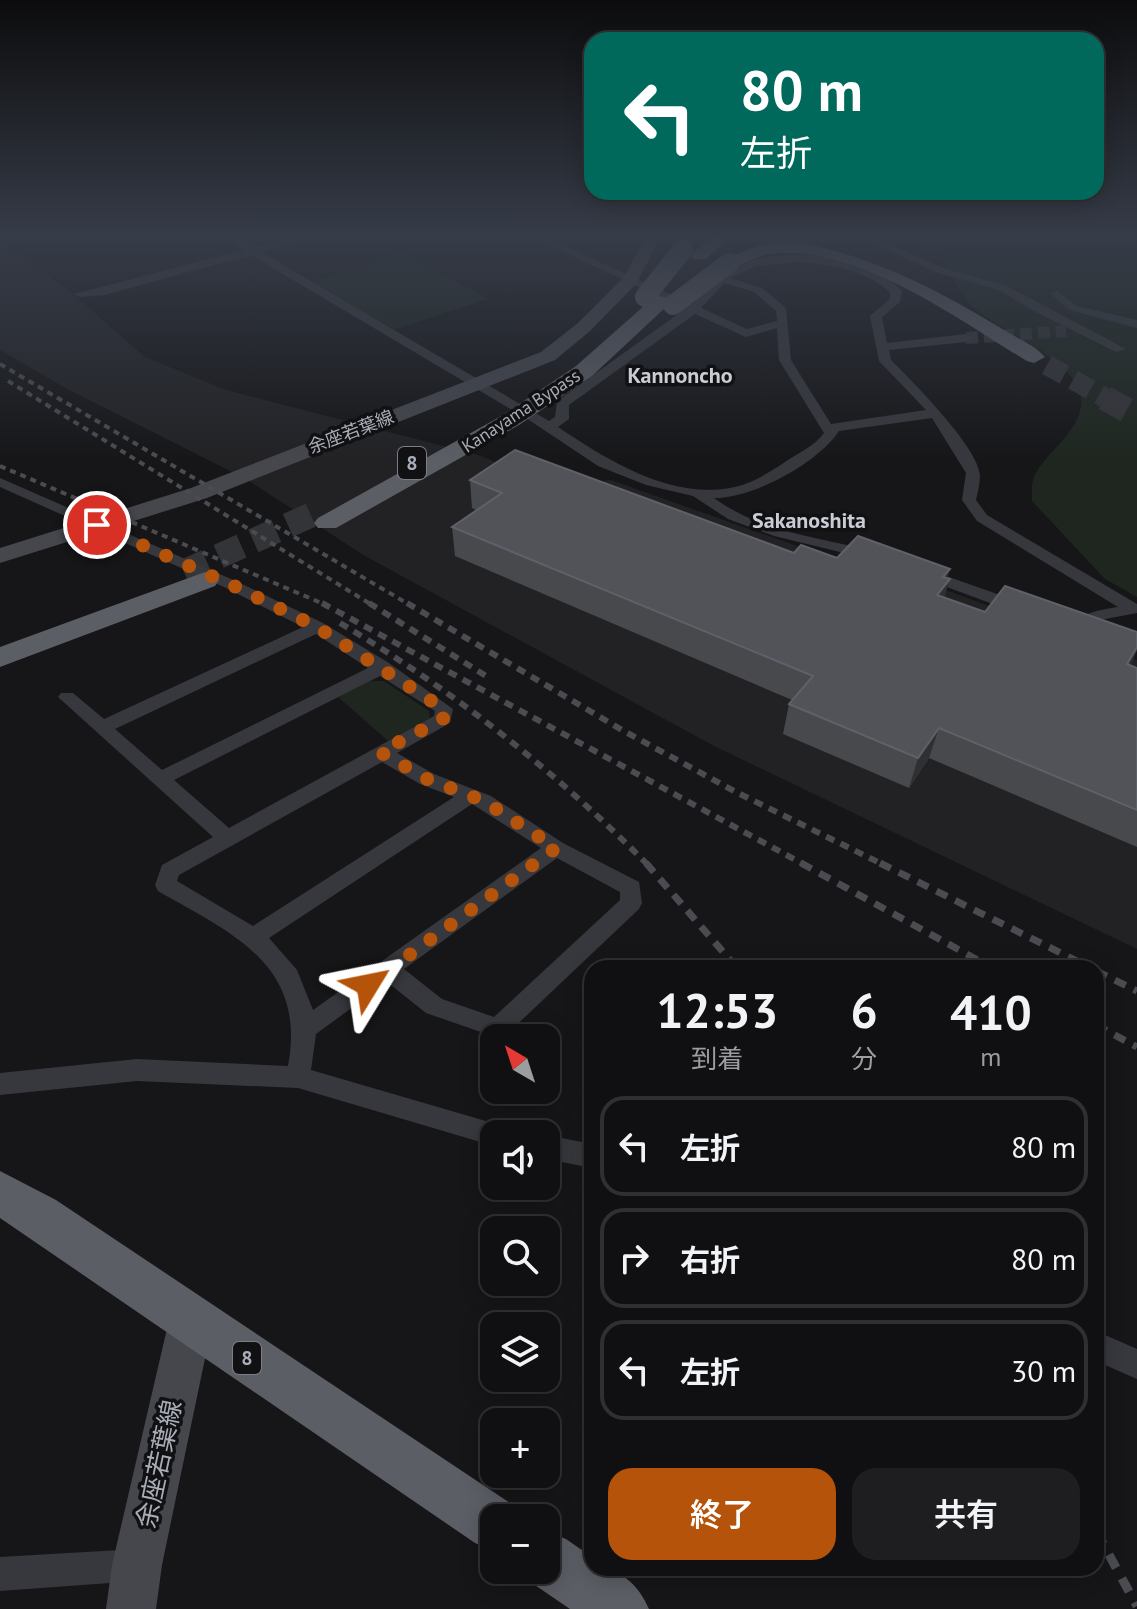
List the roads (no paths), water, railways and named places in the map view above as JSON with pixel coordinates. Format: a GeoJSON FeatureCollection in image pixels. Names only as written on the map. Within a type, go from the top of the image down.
{"type":"FeatureCollection","features":[{"type":"Feature","properties":{"kind":"highway","name":"Kanayama Bypass"},"geometry":{"type":"LineString","coordinates":[[319,519],[466,447],[642,312]]}},
{"type":"Feature","properties":{"kind":"highway","name":"Kanayama Bypass"},"geometry":{"type":"LineString","coordinates":[[517,408],[584,371],[645,312]]}},
{"type":"Feature","properties":{"kind":"highway"},"geometry":{"type":"LineString","coordinates":[[955,312],[1040,361],[967,312]]}},
{"type":"Feature","properties":{"kind":"highway"},"geometry":{"type":"LineString","coordinates":[[0,642],[194,576],[0,658]]}},
{"type":"Feature","properties":{"kind":"highway","name":"8"},"geometry":{"type":"LineString","coordinates":[[0,1193],[40,1216],[480,1515]]}},
{"type":"Feature","properties":{"kind":"highway"},"geometry":{"type":"LineString","coordinates":[[560,1568],[620,1609]]}},
{"type":"Feature","properties":{"kind":"main road","name":"余座若葉線"},"geometry":{"type":"LineString","coordinates":[[0,556],[199,493],[475,384],[558,350],[597,312]]}},
{"type":"Feature","properties":{"kind":"main road","name":"余座若葉線"},"geometry":{"type":"LineString","coordinates":[[134,1587],[191,1320]]}},
{"type":"Feature","properties":{"kind":"street"},"geometry":{"type":"LineString","coordinates":[[354,312],[604,463],[698,493],[727,493],[748,487],[831,437],[832,431],[827,429],[785,360],[782,312]]}},
{"type":"Feature","properties":{"kind":"street"},"geometry":{"type":"LineString","coordinates":[[548,427],[562,419],[562,404],[689,312]]}},
{"type":"Feature","properties":{"kind":"street"},"geometry":{"type":"LineString","coordinates":[[706,312],[746,333],[783,323]]}},
{"type":"Feature","properties":{"kind":"street"},"geometry":{"type":"LineString","coordinates":[[881,312],[876,316],[885,361],[936,413],[969,463],[973,473],[969,500],[982,518],[1133,609],[1095,616],[1069,625],[1100,636]]}},
{"type":"Feature","properties":{"kind":"street"},"geometry":{"type":"LineString","coordinates":[[1045,312],[1120,349]]}},
{"type":"Feature","properties":{"kind":"street"},"geometry":{"type":"LineString","coordinates":[[1089,312],[1137,324]]}},
{"type":"Feature","properties":{"kind":"street"},"geometry":{"type":"LineString","coordinates":[[1066,331],[1137,332]]}},
{"type":"Feature","properties":{"kind":"street"},"geometry":{"type":"LineString","coordinates":[[881,347],[966,338]]}},
{"type":"Feature","properties":{"kind":"street"},"geometry":{"type":"LineString","coordinates":[[827,429],[936,413]]}},
{"type":"Feature","properties":{"kind":"street"},"geometry":{"type":"LineString","coordinates":[[0,482],[232,585],[317,627],[444,709],[443,719],[169,871],[166,885],[255,936],[286,967],[299,998],[304,1029],[298,1077]]}},
{"type":"Feature","properties":{"kind":"street"},"geometry":{"type":"LineString","coordinates":[[698,493],[714,508],[814,544],[887,560]]}},
{"type":"Feature","properties":{"kind":"street"},"geometry":{"type":"LineString","coordinates":[[916,570],[1032,612]]}},
{"type":"Feature","properties":{"kind":"street"},"geometry":{"type":"LineString","coordinates":[[103,727],[317,627]]}},
{"type":"Feature","properties":{"kind":"street"},"geometry":{"type":"LineString","coordinates":[[162,778],[383,667]]}},
{"type":"Feature","properties":{"kind":"street"},"geometry":{"type":"LineString","coordinates":[[67,697],[226,837]]}},
{"type":"Feature","properties":{"kind":"street"},"geometry":{"type":"LineString","coordinates":[[380,752],[427,779],[484,801],[556,848],[631,888],[631,903],[498,1028],[434,1006],[389,970]]}},
{"type":"Feature","properties":{"kind":"street"},"geometry":{"type":"LineString","coordinates":[[255,936],[470,796]]}},
{"type":"Feature","properties":{"kind":"street"},"geometry":{"type":"LineString","coordinates":[[304,1029],[556,848]]}},
{"type":"Feature","properties":{"kind":"street"},"geometry":{"type":"LineString","coordinates":[[0,1084],[137,1070],[298,1077],[480,1130]]}},
{"type":"Feature","properties":{"kind":"street"},"geometry":{"type":"LineString","coordinates":[[560,1150],[584,1154]]}},
{"type":"Feature","properties":{"kind":"street"},"geometry":{"type":"LineString","coordinates":[[1104,1350],[1137,1364]]}},
{"type":"Feature","properties":{"kind":"street"},"geometry":{"type":"LineString","coordinates":[[0,1574],[134,1587]]}},
{"type":"Feature","properties":{"kind":"tunnel"},"geometry":{"type":"LineString","coordinates":[[966,338],[1066,331]]}},
{"type":"Feature","properties":{"kind":"tunnel"},"geometry":{"type":"LineString","coordinates":[[1047,365],[1109,400]]}},
{"type":"Feature","properties":{"kind":"tunnel"},"geometry":{"type":"LineString","coordinates":[[1105,398],[1137,416]]}},
{"type":"Feature","properties":{"kind":"tunnel"},"geometry":{"type":"LineString","coordinates":[[184,572],[311,515]]}},
{"type":"Feature","properties":{"kind":"railway"},"geometry":{"type":"LineString","coordinates":[[0,364],[410,605]]}},
{"type":"Feature","properties":{"kind":"railway"},"geometry":{"type":"LineString","coordinates":[[8,381],[372,605]]}},
{"type":"Feature","properties":{"kind":"railway"},"geometry":{"type":"LineString","coordinates":[[0,466],[325,604]]}},
{"type":"Feature","properties":{"kind":"railway"},"geometry":{"type":"LineString","coordinates":[[369,603],[491,679]]}},
{"type":"Feature","properties":{"kind":"railway"},"geometry":{"type":"LineString","coordinates":[[407,603],[622,730],[736,792],[884,865]]}},
{"type":"Feature","properties":{"kind":"railway"},"geometry":{"type":"LineString","coordinates":[[325,604],[805,865]]}},
{"type":"Feature","properties":{"kind":"railway"},"geometry":{"type":"LineString","coordinates":[[340,623],[423,676],[502,734],[577,797],[646,863]]}},
{"type":"Feature","properties":{"kind":"railway"},"geometry":{"type":"LineString","coordinates":[[646,863],[730,960]]}},
{"type":"Feature","properties":{"kind":"railway"},"geometry":{"type":"LineString","coordinates":[[801,863],[977,960]]}},
{"type":"Feature","properties":{"kind":"railway"},"geometry":{"type":"LineString","coordinates":[[880,863],[1075,960]]}},
{"type":"Feature","properties":{"kind":"railway"},"geometry":{"type":"LineString","coordinates":[[1104,975],[1137,991]]}},
{"type":"Feature","properties":{"kind":"railway"},"geometry":{"type":"LineString","coordinates":[[1104,1029],[1137,1047]]}},
{"type":"Feature","properties":{"kind":"railway"},"geometry":{"type":"LineString","coordinates":[[1104,1546],[1137,1606]]}},
{"type":"Feature","properties":{"kind":"district","name":"Kannoncho"},"geometry":{"type":"Point","coordinates":[680,375]}},
{"type":"Feature","properties":{"kind":"district","name":"Sakanoshita"},"geometry":{"type":"Point","coordinates":[809,520]}}]}
